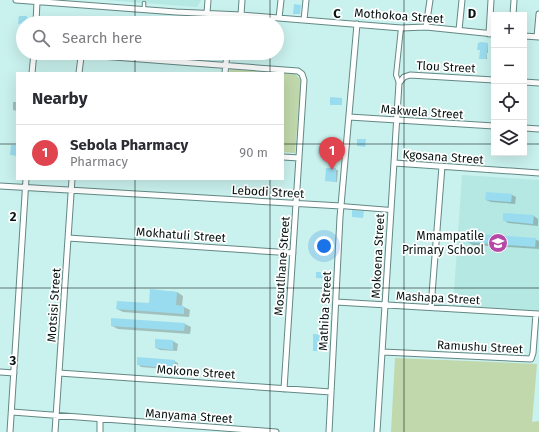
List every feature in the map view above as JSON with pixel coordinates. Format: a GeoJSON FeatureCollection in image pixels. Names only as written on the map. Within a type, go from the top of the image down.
{"type":"FeatureCollection","features":[{"type":"Feature","properties":{"kind":"street","name":"Mothokoa Street"},"geometry":{"type":"LineString","coordinates":[[16,0],[90,3],[144,9],[254,16]]}},
{"type":"Feature","properties":{"kind":"street"},"geometry":{"type":"LineString","coordinates":[[207,13],[208,0]]}},
{"type":"Feature","properties":{"kind":"street"},"geometry":{"type":"LineString","coordinates":[[241,15],[242,0]]}},
{"type":"Feature","properties":{"kind":"street"},"geometry":{"type":"LineString","coordinates":[[279,16],[280,0]]}},
{"type":"Feature","properties":{"kind":"street"},"geometry":{"type":"LineString","coordinates":[[304,20],[306,0]]}},
{"type":"Feature","properties":{"kind":"street"},"geometry":{"type":"LineString","coordinates":[[426,28],[430,0]]}},
{"type":"Feature","properties":{"kind":"street"},"geometry":{"type":"LineString","coordinates":[[459,30],[462,0]]}},
{"type":"Feature","properties":{"kind":"street"},"geometry":{"type":"LineString","coordinates":[[491,0],[491,12]]}},
{"type":"Feature","properties":{"kind":"street"},"geometry":{"type":"LineString","coordinates":[[513,12],[514,0]]}},
{"type":"Feature","properties":{"kind":"street"},"geometry":{"type":"LineString","coordinates":[[36,16],[37,1]]}},
{"type":"Feature","properties":{"kind":"street"},"geometry":{"type":"LineString","coordinates":[[527,36],[538,37],[539,14]]}},
{"type":"Feature","properties":{"kind":"street","name":"Mothokoa Street"},"geometry":{"type":"LineString","coordinates":[[284,18],[401,28],[459,30],[491,34]]}},
{"type":"Feature","properties":{"kind":"street","name":"Mathiba Street"},"geometry":{"type":"LineString","coordinates":[[329,432],[341,206],[357,24]]}},
{"type":"Feature","properties":{"kind":"street"},"geometry":{"type":"LineString","coordinates":[[399,83],[396,75],[401,28]]}},
{"type":"Feature","properties":{"kind":"street"},"geometry":{"type":"LineString","coordinates":[[32,72],[33,60]]}},
{"type":"Feature","properties":{"kind":"street"},"geometry":{"type":"LineString","coordinates":[[79,72],[81,60]]}},
{"type":"Feature","properties":{"kind":"street"},"geometry":{"type":"LineString","coordinates":[[150,60],[226,66]]}},
{"type":"Feature","properties":{"kind":"street"},"geometry":{"type":"LineString","coordinates":[[225,72],[226,60]]}},
{"type":"Feature","properties":{"kind":"street","name":"Mosutlhane Street"},"geometry":{"type":"LineString","coordinates":[[226,66],[298,71],[302,74],[304,80],[284,388]]}},
{"type":"Feature","properties":{"kind":"street","name":"Tlou Street"},"geometry":{"type":"LineString","coordinates":[[399,83],[410,75],[491,80]]}},
{"type":"Feature","properties":{"kind":"street"},"geometry":{"type":"LineString","coordinates":[[527,82],[539,83]]}},
{"type":"Feature","properties":{"kind":"street","name":"Mokoena Street"},"geometry":{"type":"LineString","coordinates":[[378,431],[399,83]]}},
{"type":"Feature","properties":{"kind":"street","name":"Makwela Street"},"geometry":{"type":"LineString","coordinates":[[349,118],[491,126]]}},
{"type":"Feature","properties":{"kind":"street"},"geometry":{"type":"LineString","coordinates":[[527,128],[539,129]]}},
{"type":"Feature","properties":{"kind":"street"},"geometry":{"type":"LineString","coordinates":[[284,157],[300,158]]}},
{"type":"Feature","properties":{"kind":"street","name":"Kgosana Street"},"geometry":{"type":"LineString","coordinates":[[394,163],[539,173]]}},
{"type":"Feature","properties":{"kind":"street"},"geometry":{"type":"LineString","coordinates":[[431,307],[442,166]]}},
{"type":"Feature","properties":{"kind":"street"},"geometry":{"type":"LineString","coordinates":[[10,432],[26,180]]}},
{"type":"Feature","properties":{"kind":"street","name":"Motsisi Street"},"geometry":{"type":"LineString","coordinates":[[55,432],[72,180]]}},
{"type":"Feature","properties":{"kind":"street","name":"Lebodi Street"},"geometry":{"type":"LineString","coordinates":[[0,186],[391,210]]}},
{"type":"Feature","properties":{"kind":"street","name":"Mokhatuli Street"},"geometry":{"type":"LineString","coordinates":[[68,238],[293,253]]}},
{"type":"Feature","properties":{"kind":"street","name":"Mashapa Street"},"geometry":{"type":"LineString","coordinates":[[336,302],[538,314]]}},
{"type":"Feature","properties":{"kind":"street","name":"Ramushu Street"},"geometry":{"type":"LineString","coordinates":[[383,352],[530,359],[533,353],[538,314]]}},
{"type":"Feature","properties":{"kind":"street"},"geometry":{"type":"LineString","coordinates":[[0,372],[14,373]]}},
{"type":"Feature","properties":{"kind":"street","name":"Mokone Street"},"geometry":{"type":"LineString","coordinates":[[59,373],[331,392]]}},
{"type":"Feature","properties":{"kind":"street","name":"Manyama Street"},"geometry":{"type":"LineString","coordinates":[[12,412],[276,432]]}},
{"type":"Feature","properties":{"kind":"street"},"geometry":{"type":"LineString","coordinates":[[100,419],[100,432]]}},
{"type":"Feature","properties":{"kind":"lane"},"geometry":{"type":"LineString","coordinates":[[144,3],[144,9]]}},
{"type":"Feature","properties":{"kind":"shaded area"},"geometry":{"type":"Polygon","coordinates":[[[105,0],[201,0],[197,7],[105,0]]]}},
{"type":"Feature","properties":{"kind":"shaded area","name":"Mmampatile Primary School"},"geometry":{"type":"Polygon","coordinates":[[[462,175],[539,180],[539,311],[453,306],[462,175]]]}},
{"type":"Feature","properties":{"kind":"green space"},"geometry":{"type":"Polygon","coordinates":[[[230,69],[267,72],[229,72],[230,69]]]}},
{"type":"Feature","properties":{"kind":"green space"},"geometry":{"type":"Polygon","coordinates":[[[284,73],[295,74],[301,80],[295,153],[284,152],[284,73]]]}},
{"type":"Feature","properties":{"kind":"green space"},"geometry":{"type":"Polygon","coordinates":[[[395,358],[537,364],[532,422],[539,421],[539,432],[391,432],[395,358]]]}},
{"type":"Feature","properties":{"kind":"building"},"geometry":{"type":"Polygon","coordinates":[[[294,4],[301,5],[300,14],[293,14],[294,4]]]}},
{"type":"Feature","properties":{"kind":"building"},"geometry":{"type":"Polygon","coordinates":[[[478,43],[488,43],[486,59],[479,59],[480,50],[477,50],[478,43]]]}},
{"type":"Feature","properties":{"kind":"building"},"geometry":{"type":"Polygon","coordinates":[[[330,97],[342,98],[342,105],[330,105],[330,97]]]}},
{"type":"Feature","properties":{"kind":"building"},"geometry":{"type":"Polygon","coordinates":[[[357,139],[366,139],[365,147],[357,146],[357,139]]]}},
{"type":"Feature","properties":{"kind":"building"},"geometry":{"type":"Polygon","coordinates":[[[11,145],[16,145],[16,156],[10,155],[11,145]]]}},
{"type":"Feature","properties":{"kind":"building"},"geometry":{"type":"Polygon","coordinates":[[[326,168],[336,168],[336,182],[325,181],[326,168]]]}},
{"type":"Feature","properties":{"kind":"building"},"geometry":{"type":"Polygon","coordinates":[[[486,192],[512,194],[511,202],[485,200],[486,192]]]}},
{"type":"Feature","properties":{"kind":"building"},"geometry":{"type":"Polygon","coordinates":[[[352,210],[364,211],[363,218],[352,217],[352,210]]]}},
{"type":"Feature","properties":{"kind":"building"},"geometry":{"type":"Polygon","coordinates":[[[503,213],[534,215],[533,224],[503,221],[503,213]]]}},
{"type":"Feature","properties":{"kind":"building"},"geometry":{"type":"Polygon","coordinates":[[[466,233],[536,238],[535,247],[465,242],[466,233]]]}},
{"type":"Feature","properties":{"kind":"building"},"geometry":{"type":"Polygon","coordinates":[[[316,272],[331,272],[331,279],[316,278],[316,272]]]}},
{"type":"Feature","properties":{"kind":"building"},"geometry":{"type":"Polygon","coordinates":[[[150,289],[177,292],[176,305],[184,306],[184,314],[116,309],[117,301],[149,303],[150,289]]]}},
{"type":"Feature","properties":{"kind":"building"},"geometry":{"type":"Polygon","coordinates":[[[111,318],[185,323],[184,331],[111,326],[111,318]]]}},
{"type":"Feature","properties":{"kind":"building"},"geometry":{"type":"Polygon","coordinates":[[[313,334],[326,335],[326,351],[313,351],[313,334]]]}},
{"type":"Feature","properties":{"kind":"building"},"geometry":{"type":"Polygon","coordinates":[[[155,339],[173,340],[173,350],[155,348],[155,339]]]}},
{"type":"Feature","properties":{"kind":"building"},"geometry":{"type":"Polygon","coordinates":[[[137,357],[175,360],[174,369],[137,365],[137,357]]]}},
{"type":"Feature","properties":{"kind":"place","name":"Sebola Pharmacy"},"geometry":{"type":"Point","coordinates":[332,170]}},
{"type":"Feature","properties":{"kind":"place","name":"Mmampatile Primary School"},"geometry":{"type":"Point","coordinates":[498,243]}}]}
